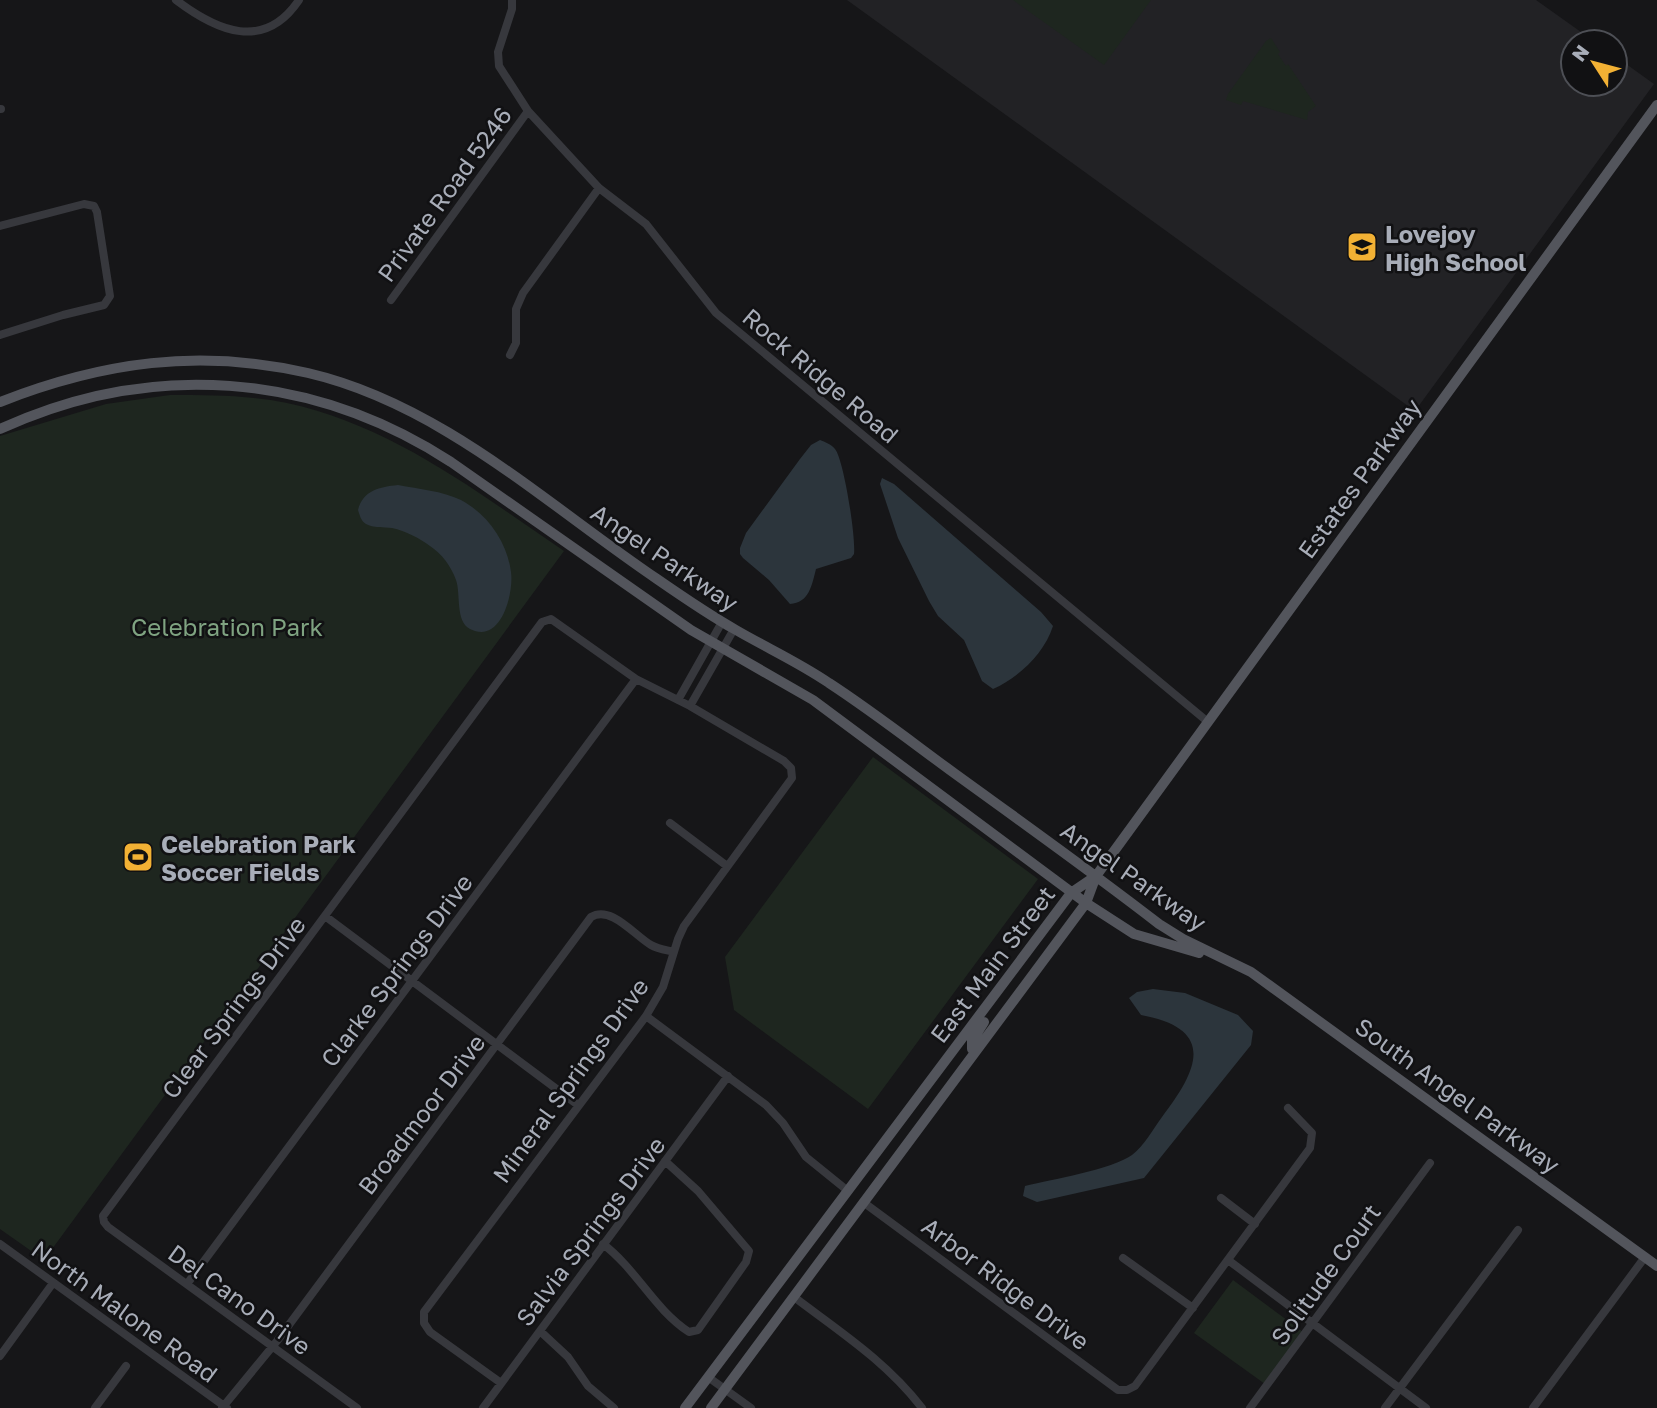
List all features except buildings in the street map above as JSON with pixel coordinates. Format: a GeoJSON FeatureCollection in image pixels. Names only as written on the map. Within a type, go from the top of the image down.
{"type":"FeatureCollection","features":[{"type":"Feature","properties":{"kind":"main road","name":"Estates Parkway"},"geometry":{"type":"LineString","coordinates":[[1096,876],[1657,105]]}},
{"type":"Feature","properties":{"kind":"main road","name":"Angel Parkway"},"geometry":{"type":"LineString","coordinates":[[0,402],[45,384],[97,370],[149,362],[203,360],[309,373],[360,389],[428,420],[474,449],[606,544],[722,622],[829,682],[1183,939],[1232,962]]}},
{"type":"Feature","properties":{"kind":"main road","name":"Angel Parkway"},"geometry":{"type":"LineString","coordinates":[[0,429],[104,393],[155,386],[207,384],[258,388],[308,397],[388,426],[425,445],[710,641],[813,700],[1086,903],[1134,933],[1232,962]]}},
{"type":"Feature","properties":{"kind":"main road","name":"East Main Street"},"geometry":{"type":"LineString","coordinates":[[685,1408],[1071,893],[1096,876]]}},
{"type":"Feature","properties":{"kind":"main road","name":"East Main Street"},"geometry":{"type":"LineString","coordinates":[[711,1408],[1086,903],[1096,876]]}},
{"type":"Feature","properties":{"kind":"main road","name":"South Angel Parkway"},"geometry":{"type":"LineString","coordinates":[[1232,962],[1296,1003],[1657,1266]]}},
{"type":"Feature","properties":{"kind":"main road"},"geometry":{"type":"LineString","coordinates":[[975,1052],[972,1049],[972,1041],[1007,979]]}},
{"type":"Feature","properties":{"kind":"main road"},"geometry":{"type":"LineString","coordinates":[[848,1191],[863,1202]]}},
{"type":"Feature","properties":{"kind":"street"},"geometry":{"type":"LineString","coordinates":[[176,0],[205,20],[221,27],[253,31],[270,28],[279,22],[289,15],[299,0]]}},
{"type":"Feature","properties":{"kind":"street","name":"Rock Ridge Road"},"geometry":{"type":"LineString","coordinates":[[512,0],[512,9],[498,52],[499,66],[528,111],[599,188],[646,225],[716,313],[1208,722]]}},
{"type":"Feature","properties":{"kind":"street","name":"Private Road 5246"},"geometry":{"type":"LineString","coordinates":[[391,300],[528,111]]}},
{"type":"Feature","properties":{"kind":"street"},"geometry":{"type":"LineString","coordinates":[[510,355],[516,343],[516,309],[523,293],[599,188]]}},
{"type":"Feature","properties":{"kind":"street"},"geometry":{"type":"LineString","coordinates":[[0,226],[84,204],[94,206],[110,296],[104,305],[0,335]]}},
{"type":"Feature","properties":{"kind":"street","name":"Clear Springs Drive"},"geometry":{"type":"LineString","coordinates":[[103,1219],[106,1210],[542,622],[555,620],[636,680]]}},
{"type":"Feature","properties":{"kind":"street"},"geometry":{"type":"LineString","coordinates":[[678,700],[722,622]]}},
{"type":"Feature","properties":{"kind":"street"},"geometry":{"type":"LineString","coordinates":[[636,680],[690,706],[734,629]]}},
{"type":"Feature","properties":{"kind":"street","name":"Clarke Springs Drive"},"geometry":{"type":"LineString","coordinates":[[187,1284],[636,680]]}},
{"type":"Feature","properties":{"kind":"street","name":"Mineral Springs Drive"},"geometry":{"type":"LineString","coordinates":[[501,1383],[429,1332],[424,1323],[424,1312],[646,1016],[663,987],[684,926],[790,782],[792,773],[784,761],[690,706]]}},
{"type":"Feature","properties":{"kind":"street"},"geometry":{"type":"LineString","coordinates":[[670,823],[727,866]]}},
{"type":"Feature","properties":{"kind":"street","name":"Broadmoor Drive"},"geometry":{"type":"LineString","coordinates":[[224,1407],[272,1347],[588,920],[595,914],[609,915],[655,947],[674,952]]}},
{"type":"Feature","properties":{"kind":"street"},"geometry":{"type":"LineString","coordinates":[[325,916],[578,1105]]}},
{"type":"Feature","properties":{"kind":"street"},"geometry":{"type":"LineString","coordinates":[[646,1016],[774,1113],[806,1157],[848,1191]]}},
{"type":"Feature","properties":{"kind":"street","name":"Salvia Springs Drive"},"geometry":{"type":"LineString","coordinates":[[483,1408],[728,1076]]}},
{"type":"Feature","properties":{"kind":"street"},"geometry":{"type":"LineString","coordinates":[[1123,1258],[1193,1308],[1310,1147],[1312,1133],[1288,1108]]}},
{"type":"Feature","properties":{"kind":"street"},"geometry":{"type":"LineString","coordinates":[[603,1244],[627,1266],[669,1317],[690,1332],[698,1330],[746,1262],[749,1251],[698,1191],[665,1161]]}},
{"type":"Feature","properties":{"kind":"street","name":"Solitude Court"},"geometry":{"type":"LineString","coordinates":[[1250,1408],[1430,1163]]}},
{"type":"Feature","properties":{"kind":"street"},"geometry":{"type":"LineString","coordinates":[[1220,1198],[1255,1224]]}},
{"type":"Feature","properties":{"kind":"street","name":"Arbor Ridge Drive"},"geometry":{"type":"LineString","coordinates":[[863,1202],[1118,1390],[1135,1386],[1193,1308]]}},
{"type":"Feature","properties":{"kind":"street","name":"Del Cano Drive"},"geometry":{"type":"LineString","coordinates":[[103,1219],[108,1227],[357,1408]]}},
{"type":"Feature","properties":{"kind":"street"},"geometry":{"type":"LineString","coordinates":[[1385,1408],[1518,1230]]}},
{"type":"Feature","properties":{"kind":"street","name":"North Malone Road"},"geometry":{"type":"LineString","coordinates":[[0,1244],[224,1407]]}},
{"type":"Feature","properties":{"kind":"street"},"geometry":{"type":"LineString","coordinates":[[1533,1408],[1645,1257]]}},
{"type":"Feature","properties":{"kind":"street"},"geometry":{"type":"LineString","coordinates":[[1228,1260],[1426,1408]]}},
{"type":"Feature","properties":{"kind":"street"},"geometry":{"type":"LineString","coordinates":[[0,1356],[53,1283]]}},
{"type":"Feature","properties":{"kind":"street"},"geometry":{"type":"LineString","coordinates":[[794,1297],[880,1362],[899,1379],[922,1408]]}},
{"type":"Feature","properties":{"kind":"street"},"geometry":{"type":"LineString","coordinates":[[540,1331],[568,1357],[588,1386],[614,1408]]}},
{"type":"Feature","properties":{"kind":"street"},"geometry":{"type":"LineString","coordinates":[[95,1408],[126,1366]]}},
{"type":"Feature","properties":{"kind":"street"},"geometry":{"type":"LineString","coordinates":[[708,1377],[751,1408]]}},
{"type":"Feature","properties":{"kind":"shaded area","name":"Lovejoy High School"},"geometry":{"type":"Polygon","coordinates":[[[847,0],[1536,0],[1575,28],[1559,28],[1559,98],[1629,98],[1629,66],[1654,84],[1415,411],[847,0]]]}},
{"type":"Feature","properties":{"kind":"shaded area"},"geometry":{"type":"Polygon","coordinates":[[[820,440],[835,449],[842,468],[851,517],[854,554],[851,558],[816,569],[806,597],[790,604],[769,580],[743,558],[740,548],[746,533],[800,459],[811,445],[820,440]]]}},
{"type":"Feature","properties":{"kind":"shaded area"},"geometry":{"type":"Polygon","coordinates":[[[882,478],[894,484],[1041,612],[1053,626],[1037,655],[1003,684],[993,689],[982,681],[964,640],[938,616],[929,601],[898,538],[880,484],[882,478]]]}},
{"type":"Feature","properties":{"kind":"shaded area"},"geometry":{"type":"Polygon","coordinates":[[[398,485],[438,492],[461,500],[487,521],[500,539],[509,561],[510,592],[503,614],[490,630],[481,632],[465,625],[460,614],[454,575],[446,561],[434,549],[407,533],[372,526],[362,520],[358,510],[368,494],[398,485]]]}},
{"type":"Feature","properties":{"kind":"shaded area"},"geometry":{"type":"Polygon","coordinates":[[[1153,989],[1185,993],[1238,1015],[1253,1031],[1251,1045],[1144,1178],[1037,1202],[1023,1196],[1025,1186],[1096,1169],[1132,1155],[1175,1100],[1185,1083],[1194,1054],[1191,1041],[1181,1030],[1165,1021],[1141,1015],[1129,998],[1137,992],[1153,989]]]}},
{"type":"Feature","properties":{"kind":"green space"},"geometry":{"type":"Polygon","coordinates":[[[1013,0],[1151,0],[1104,65],[1013,0]]]}},
{"type":"Feature","properties":{"kind":"green space"},"geometry":{"type":"Polygon","coordinates":[[[1271,38],[1280,52],[1278,54],[1286,66],[1288,64],[1316,106],[1308,112],[1307,120],[1243,101],[1241,105],[1226,100],[1266,41],[1271,38]]]}},
{"type":"Feature","properties":{"kind":"green space","name":"Celebration Park"},"geometry":{"type":"Polygon","coordinates":[[[170,395],[272,400],[326,414],[363,428],[433,463],[564,551],[44,1260],[0,1229],[0,436],[106,404],[170,395]]]}},
{"type":"Feature","properties":{"kind":"green space"},"geometry":{"type":"Polygon","coordinates":[[[873,757],[1038,879],[868,1109],[734,1010],[725,957],[873,757]]]}},
{"type":"Feature","properties":{"kind":"green space"},"geometry":{"type":"Polygon","coordinates":[[[1233,1280],[1303,1332],[1265,1384],[1194,1333],[1233,1280]]]}},
{"type":"Feature","properties":{"kind":"place","name":"Lovejoy High School"},"geometry":{"type":"Point","coordinates":[1362,247]}},
{"type":"Feature","properties":{"kind":"place","name":"Celebration Park Soccer Fields"},"geometry":{"type":"Point","coordinates":[138,857]}}]}
